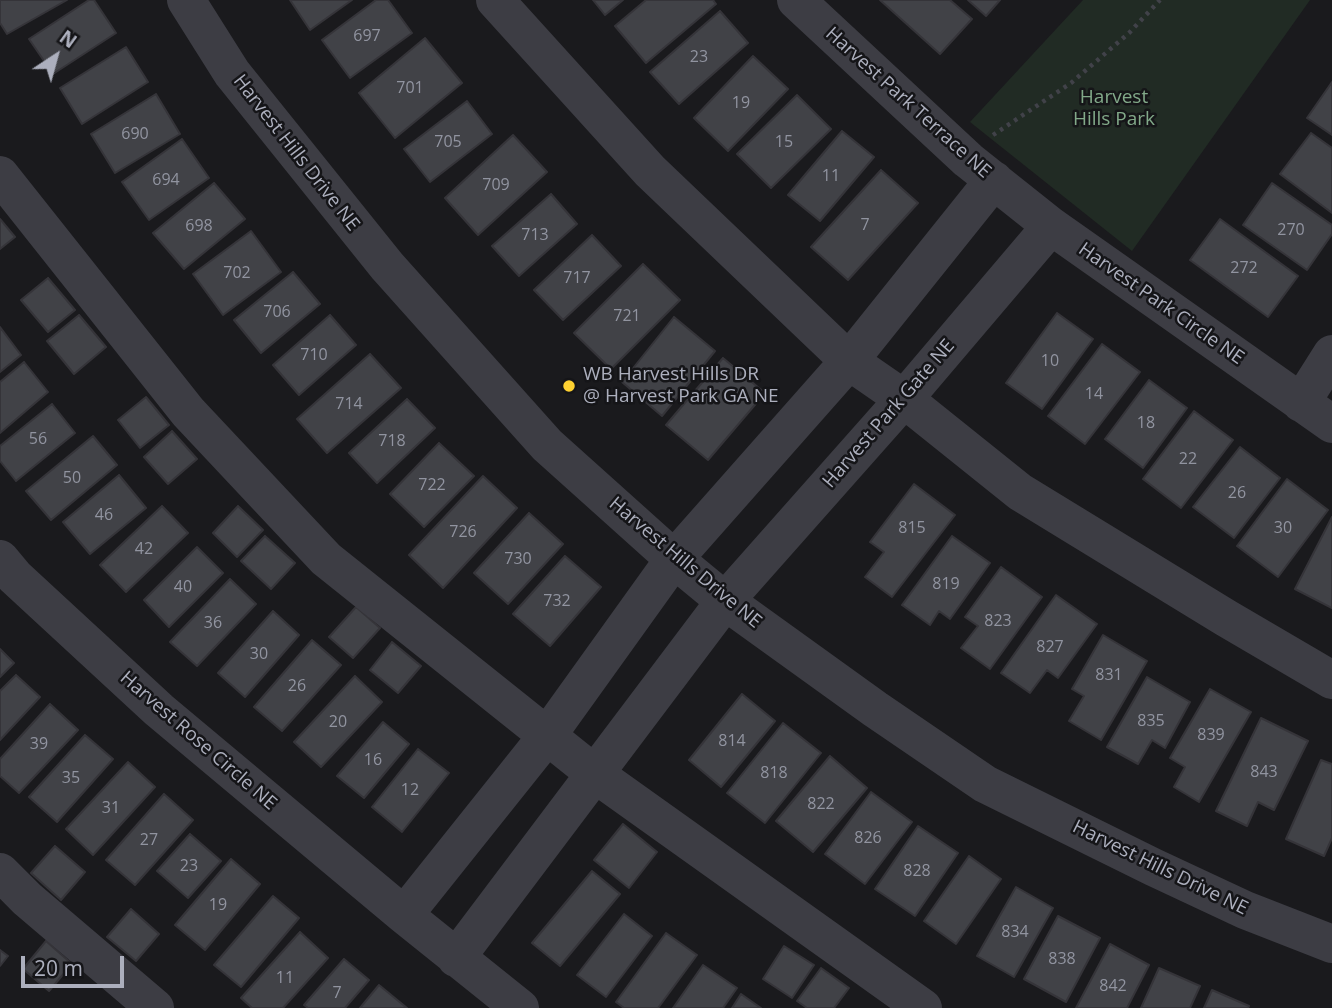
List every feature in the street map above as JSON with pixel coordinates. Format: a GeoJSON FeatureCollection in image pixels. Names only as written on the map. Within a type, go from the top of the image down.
{"type":"FeatureCollection","features":[{"type":"Feature","properties":{"kind":"street","name":"Harvest Hills Drive NE"},"geometry":{"type":"LineString","coordinates":[[186,0],[232,73],[387,266],[547,445],[674,559],[725,601],[985,784],[1245,910],[1332,944]]}},
{"type":"Feature","properties":{"kind":"street"},"geometry":{"type":"LineString","coordinates":[[495,0],[650,171],[849,360],[904,399],[1020,492],[1332,680]]}},
{"type":"Feature","properties":{"kind":"street","name":"Harvest Park Terrace NE"},"geometry":{"type":"LineString","coordinates":[[796,0],[1009,192]]}},
{"type":"Feature","properties":{"kind":"street"},"geometry":{"type":"LineString","coordinates":[[0,175],[188,412],[326,559],[595,774],[923,1008]]}},
{"type":"Feature","properties":{"kind":"street"},"geometry":{"type":"LineString","coordinates":[[404,915],[547,736],[674,559],[849,360],[1009,192]]}},
{"type":"Feature","properties":{"kind":"street","name":"Harvest Park Gate NE"},"geometry":{"type":"LineString","coordinates":[[725,601],[904,399],[1009,192]]}},
{"type":"Feature","properties":{"kind":"street","name":"Harvest Park Circle NE"},"geometry":{"type":"LineString","coordinates":[[1009,192],[1332,424]]}},
{"type":"Feature","properties":{"kind":"street"},"geometry":{"type":"LineString","coordinates":[[1301,403],[1332,354]]}},
{"type":"Feature","properties":{"kind":"street","name":"Harvest Rose Circle NE"},"geometry":{"type":"LineString","coordinates":[[0,559],[15,577],[159,710],[456,958],[520,1008]]}},
{"type":"Feature","properties":{"kind":"street"},"geometry":{"type":"LineString","coordinates":[[456,958],[725,601]]}},
{"type":"Feature","properties":{"kind":"street"},"geometry":{"type":"LineString","coordinates":[[0,872],[27,899],[155,1008]]}},
{"type":"Feature","properties":{"kind":"path"},"geometry":{"type":"LineString","coordinates":[[1009,192],[990,137],[1072,83],[1129,33],[1160,0]]}},
{"type":"Feature","properties":{"kind":"green space","name":"Harvest Hills Park"},"geometry":{"type":"Polygon","coordinates":[[[1083,0],[1310,0],[1132,251],[970,122],[1083,0]]]}},
{"type":"Feature","properties":{"kind":"building"},"geometry":{"type":"Polygon","coordinates":[[[0,0],[67,0],[7,34],[0,23],[0,0]]]}},
{"type":"Feature","properties":{"kind":"building"},"geometry":{"type":"Polygon","coordinates":[[[89,0],[94,0],[116,33],[53,74],[29,39],[89,0]]]}},
{"type":"Feature","properties":{"kind":"building"},"geometry":{"type":"Polygon","coordinates":[[[290,0],[352,0],[310,30],[290,0]]]}},
{"type":"Feature","properties":{"kind":"building"},"geometry":{"type":"Polygon","coordinates":[[[376,0],[388,0],[412,33],[350,78],[322,40],[376,0]]]}},
{"type":"Feature","properties":{"kind":"building"},"geometry":{"type":"Polygon","coordinates":[[[593,0],[623,0],[605,15],[593,0]]]}},
{"type":"Feature","properties":{"kind":"building"},"geometry":{"type":"Polygon","coordinates":[[[646,0],[713,0],[716,4],[646,63],[615,26],[646,0]]]}},
{"type":"Feature","properties":{"kind":"building"},"geometry":{"type":"Polygon","coordinates":[[[880,0],[950,0],[972,19],[940,54],[880,0]]]}},
{"type":"Feature","properties":{"kind":"building"},"geometry":{"type":"Polygon","coordinates":[[[968,0],[1000,0],[986,16],[968,0]]]}},
{"type":"Feature","properties":{"kind":"building"},"geometry":{"type":"Polygon","coordinates":[[[720,11],[748,43],[679,104],[650,72],[720,11]]]}},
{"type":"Feature","properties":{"kind":"building"},"geometry":{"type":"Polygon","coordinates":[[[425,38],[462,83],[395,138],[359,93],[425,38]]]}},
{"type":"Feature","properties":{"kind":"building"},"geometry":{"type":"Polygon","coordinates":[[[126,47],[148,82],[82,124],[60,88],[126,47]]]}},
{"type":"Feature","properties":{"kind":"building"},"geometry":{"type":"Polygon","coordinates":[[[753,56],[788,89],[728,151],[694,118],[753,56]]]}},
{"type":"Feature","properties":{"kind":"building"},"geometry":{"type":"Polygon","coordinates":[[[1332,82],[1332,135],[1307,118],[1332,82]]]}},
{"type":"Feature","properties":{"kind":"building"},"geometry":{"type":"Polygon","coordinates":[[[156,94],[180,134],[115,173],[91,134],[156,94]]]}},
{"type":"Feature","properties":{"kind":"building"},"geometry":{"type":"Polygon","coordinates":[[[797,95],[831,129],[771,188],[737,154],[797,95]]]}},
{"type":"Feature","properties":{"kind":"building"},"geometry":{"type":"Polygon","coordinates":[[[467,101],[492,134],[430,182],[404,149],[467,101]]]}},
{"type":"Feature","properties":{"kind":"building"},"geometry":{"type":"Polygon","coordinates":[[[842,131],[874,157],[820,221],[788,195],[842,131]]]}},
{"type":"Feature","properties":{"kind":"building"},"geometry":{"type":"Polygon","coordinates":[[[1311,133],[1332,148],[1332,213],[1280,174],[1311,133]]]}},
{"type":"Feature","properties":{"kind":"building"},"geometry":{"type":"Polygon","coordinates":[[[513,135],[547,172],[478,235],[445,198],[513,135]]]}},
{"type":"Feature","properties":{"kind":"building"},"geometry":{"type":"Polygon","coordinates":[[[182,139],[209,178],[149,220],[122,182],[182,139]]]}},
{"type":"Feature","properties":{"kind":"building"},"geometry":{"type":"Polygon","coordinates":[[[881,170],[918,203],[848,280],[811,247],[881,170]]]}},
{"type":"Feature","properties":{"kind":"building"},"geometry":{"type":"Polygon","coordinates":[[[214,183],[245,219],[184,269],[153,233],[214,183]]]}},
{"type":"Feature","properties":{"kind":"building"},"geometry":{"type":"Polygon","coordinates":[[[1272,183],[1332,225],[1332,234],[1307,270],[1243,225],[1272,183]]]}},
{"type":"Feature","properties":{"kind":"building"},"geometry":{"type":"Polygon","coordinates":[[[551,194],[577,224],[519,276],[492,246],[551,194]]]}},
{"type":"Feature","properties":{"kind":"building"},"geometry":{"type":"Polygon","coordinates":[[[0,219],[15,237],[0,249],[0,219]]]}},
{"type":"Feature","properties":{"kind":"building"},"geometry":{"type":"Polygon","coordinates":[[[1220,219],[1298,276],[1268,317],[1190,260],[1220,219]]]}},
{"type":"Feature","properties":{"kind":"building"},"geometry":{"type":"Polygon","coordinates":[[[251,231],[281,272],[223,315],[193,274],[251,231]]]}},
{"type":"Feature","properties":{"kind":"building"},"geometry":{"type":"Polygon","coordinates":[[[592,235],[621,266],[563,320],[534,290],[592,235]]]}},
{"type":"Feature","properties":{"kind":"building"},"geometry":{"type":"Polygon","coordinates":[[[643,264],[680,300],[611,369],[574,333],[643,264]]]}},
{"type":"Feature","properties":{"kind":"building"},"geometry":{"type":"Polygon","coordinates":[[[293,272],[320,304],[261,353],[234,320],[293,272]]]}},
{"type":"Feature","properties":{"kind":"building"},"geometry":{"type":"Polygon","coordinates":[[[48,278],[75,310],[48,332],[21,300],[48,278]]]}},
{"type":"Feature","properties":{"kind":"building"},"geometry":{"type":"Polygon","coordinates":[[[1057,313],[1093,339],[1042,409],[1006,383],[1057,313]]]}},
{"type":"Feature","properties":{"kind":"building"},"geometry":{"type":"Polygon","coordinates":[[[79,315],[106,347],[74,374],[47,341],[79,315]]]}},
{"type":"Feature","properties":{"kind":"building"},"geometry":{"type":"Polygon","coordinates":[[[330,315],[356,345],[299,395],[273,365],[330,315]]]}},
{"type":"Feature","properties":{"kind":"building"},"geometry":{"type":"Polygon","coordinates":[[[674,317],[715,351],[662,416],[622,382],[674,317]]]}},
{"type":"Feature","properties":{"kind":"building"},"geometry":{"type":"Polygon","coordinates":[[[0,327],[21,355],[0,372],[0,327]]]}},
{"type":"Feature","properties":{"kind":"building"},"geometry":{"type":"Polygon","coordinates":[[[1102,344],[1140,372],[1085,444],[1048,416],[1102,344]]]}},
{"type":"Feature","properties":{"kind":"building"},"geometry":{"type":"Polygon","coordinates":[[[370,354],[401,388],[327,453],[297,419],[370,354]]]}},
{"type":"Feature","properties":{"kind":"building"},"geometry":{"type":"Polygon","coordinates":[[[723,358],[765,393],[708,460],[666,425],[723,358]]]}},
{"type":"Feature","properties":{"kind":"building"},"geometry":{"type":"Polygon","coordinates":[[[24,362],[48,392],[0,433],[0,382],[24,362]]]}},
{"type":"Feature","properties":{"kind":"building"},"geometry":{"type":"Polygon","coordinates":[[[1149,380],[1187,408],[1143,468],[1105,439],[1149,380]]]}},
{"type":"Feature","properties":{"kind":"building"},"geometry":{"type":"Polygon","coordinates":[[[146,397],[169,425],[140,448],[118,420],[146,397]]]}},
{"type":"Feature","properties":{"kind":"building"},"geometry":{"type":"Polygon","coordinates":[[[407,399],[435,428],[377,483],[349,453],[407,399]]]}},
{"type":"Feature","properties":{"kind":"building"},"geometry":{"type":"Polygon","coordinates":[[[52,404],[75,433],[16,481],[0,461],[0,446],[52,404]]]}},
{"type":"Feature","properties":{"kind":"building"},"geometry":{"type":"Polygon","coordinates":[[[1194,411],[1233,440],[1181,508],[1143,479],[1194,411]]]}},
{"type":"Feature","properties":{"kind":"building"},"geometry":{"type":"Polygon","coordinates":[[[172,431],[197,459],[168,484],[144,457],[172,431]]]}},
{"type":"Feature","properties":{"kind":"building"},"geometry":{"type":"Polygon","coordinates":[[[93,436],[117,465],[51,520],[26,491],[93,436]]]}},
{"type":"Feature","properties":{"kind":"building"},"geometry":{"type":"Polygon","coordinates":[[[439,443],[474,476],[424,527],[390,494],[439,443]]]}},
{"type":"Feature","properties":{"kind":"building"},"geometry":{"type":"Polygon","coordinates":[[[1240,447],[1280,478],[1234,538],[1193,507],[1240,447]]]}},
{"type":"Feature","properties":{"kind":"building"},"geometry":{"type":"Polygon","coordinates":[[[119,475],[146,508],[90,554],[63,522],[119,475]]]}},
{"type":"Feature","properties":{"kind":"building"},"geometry":{"type":"Polygon","coordinates":[[[483,476],[517,508],[443,588],[409,555],[483,476]]]}},
{"type":"Feature","properties":{"kind":"building"},"geometry":{"type":"Polygon","coordinates":[[[1287,479],[1328,510],[1278,577],[1237,546],[1287,479]]]}},
{"type":"Feature","properties":{"kind":"building"},"geometry":{"type":"Polygon","coordinates":[[[914,484],[955,515],[892,597],[865,577],[884,552],[870,542],[914,484]]]}},
{"type":"Feature","properties":{"kind":"building"},"geometry":{"type":"Polygon","coordinates":[[[162,506],[188,533],[126,592],[100,565],[162,506]]]}},
{"type":"Feature","properties":{"kind":"building"},"geometry":{"type":"Polygon","coordinates":[[[238,506],[263,530],[237,557],[213,533],[238,506]]]}},
{"type":"Feature","properties":{"kind":"building"},"geometry":{"type":"Polygon","coordinates":[[[529,513],[563,544],[508,604],[474,573],[529,513]]]}},
{"type":"Feature","properties":{"kind":"building"},"geometry":{"type":"Polygon","coordinates":[[[1332,517],[1332,608],[1295,589],[1332,517]]]}},
{"type":"Feature","properties":{"kind":"building"},"geometry":{"type":"Polygon","coordinates":[[[265,536],[295,563],[271,589],[241,561],[265,536]]]}},
{"type":"Feature","properties":{"kind":"building"},"geometry":{"type":"Polygon","coordinates":[[[952,536],[990,563],[950,619],[939,611],[930,625],[902,605],[952,536]]]}},
{"type":"Feature","properties":{"kind":"building"},"geometry":{"type":"Polygon","coordinates":[[[197,547],[223,573],[169,627],[144,600],[197,547]]]}},
{"type":"Feature","properties":{"kind":"building"},"geometry":{"type":"Polygon","coordinates":[[[565,556],[601,587],[550,646],[513,614],[565,556]]]}},
{"type":"Feature","properties":{"kind":"building"},"geometry":{"type":"Polygon","coordinates":[[[1001,567],[1042,597],[990,669],[961,648],[978,626],[965,617],[1001,567]]]}},
{"type":"Feature","properties":{"kind":"building"},"geometry":{"type":"Polygon","coordinates":[[[230,579],[256,604],[197,666],[170,642],[230,579]]]}},
{"type":"Feature","properties":{"kind":"building"},"geometry":{"type":"Polygon","coordinates":[[[1056,595],[1097,624],[1058,678],[1047,670],[1030,693],[1001,673],[1056,595]]]}},
{"type":"Feature","properties":{"kind":"building"},"geometry":{"type":"Polygon","coordinates":[[[356,607],[380,628],[353,658],[329,637],[356,607]]]}},
{"type":"Feature","properties":{"kind":"building"},"geometry":{"type":"Polygon","coordinates":[[[273,611],[299,635],[245,697],[218,673],[273,611]]]}},
{"type":"Feature","properties":{"kind":"building"},"geometry":{"type":"Polygon","coordinates":[[[1103,635],[1147,661],[1101,740],[1069,721],[1084,696],[1072,689],[1103,635]]]}},
{"type":"Feature","properties":{"kind":"building"},"geometry":{"type":"Polygon","coordinates":[[[312,640],[341,665],[282,731],[254,707],[312,640]]]}},
{"type":"Feature","properties":{"kind":"building"},"geometry":{"type":"Polygon","coordinates":[[[392,642],[421,666],[398,693],[370,670],[392,642]]]}},
{"type":"Feature","properties":{"kind":"building"},"geometry":{"type":"Polygon","coordinates":[[[0,649],[14,663],[0,677],[0,649]]]}},
{"type":"Feature","properties":{"kind":"building"},"geometry":{"type":"Polygon","coordinates":[[[16,675],[40,697],[0,740],[0,691],[16,675]]]}},
{"type":"Feature","properties":{"kind":"building"},"geometry":{"type":"Polygon","coordinates":[[[355,676],[382,702],[321,767],[294,742],[355,676]]]}},
{"type":"Feature","properties":{"kind":"building"},"geometry":{"type":"Polygon","coordinates":[[[1147,677],[1190,702],[1165,748],[1152,740],[1138,764],[1107,747],[1147,677]]]}},
{"type":"Feature","properties":{"kind":"building"},"geometry":{"type":"Polygon","coordinates":[[[1210,689],[1251,712],[1199,802],[1174,787],[1185,767],[1170,758],[1210,689]]]}},
{"type":"Feature","properties":{"kind":"building"},"geometry":{"type":"Polygon","coordinates":[[[742,694],[775,721],[721,787],[689,760],[742,694]]]}},
{"type":"Feature","properties":{"kind":"building"},"geometry":{"type":"Polygon","coordinates":[[[50,704],[78,730],[19,793],[0,776],[0,759],[50,704]]]}},
{"type":"Feature","properties":{"kind":"building"},"geometry":{"type":"Polygon","coordinates":[[[1261,718],[1308,741],[1274,810],[1258,802],[1247,826],[1216,811],[1261,718]]]}},
{"type":"Feature","properties":{"kind":"building"},"geometry":{"type":"Polygon","coordinates":[[[383,722],[409,744],[364,798],[337,776],[383,722]]]}},
{"type":"Feature","properties":{"kind":"building"},"geometry":{"type":"Polygon","coordinates":[[[783,723],[821,753],[765,823],[727,793],[783,723]]]}},
{"type":"Feature","properties":{"kind":"building"},"geometry":{"type":"Polygon","coordinates":[[[85,735],[113,759],[57,822],[29,797],[85,735]]]}},
{"type":"Feature","properties":{"kind":"building"},"geometry":{"type":"Polygon","coordinates":[[[418,749],[449,773],[402,832],[372,807],[418,749]]]}},
{"type":"Feature","properties":{"kind":"building"},"geometry":{"type":"Polygon","coordinates":[[[830,756],[867,788],[813,852],[776,821],[830,756]]]}},
{"type":"Feature","properties":{"kind":"building"},"geometry":{"type":"Polygon","coordinates":[[[1321,760],[1332,764],[1332,838],[1324,856],[1286,839],[1321,760]]]}},
{"type":"Feature","properties":{"kind":"building"},"geometry":{"type":"Polygon","coordinates":[[[128,762],[155,787],[93,855],[66,829],[128,762]]]}},
{"type":"Feature","properties":{"kind":"building"},"geometry":{"type":"Polygon","coordinates":[[[871,792],[912,822],[865,884],[825,854],[871,792]]]}},
{"type":"Feature","properties":{"kind":"building"},"geometry":{"type":"Polygon","coordinates":[[[164,794],[193,820],[135,885],[106,860],[164,794]]]}},
{"type":"Feature","properties":{"kind":"building"},"geometry":{"type":"Polygon","coordinates":[[[623,824],[657,852],[629,888],[594,860],[623,824]]]}},
{"type":"Feature","properties":{"kind":"building"},"geometry":{"type":"Polygon","coordinates":[[[918,826],[958,853],[915,916],[875,889],[918,826]]]}},
{"type":"Feature","properties":{"kind":"building"},"geometry":{"type":"Polygon","coordinates":[[[190,834],[221,861],[188,898],[157,871],[190,834]]]}},
{"type":"Feature","properties":{"kind":"building"},"geometry":{"type":"Polygon","coordinates":[[[55,846],[85,872],[61,900],[31,873],[55,846]]]}},
{"type":"Feature","properties":{"kind":"building"},"geometry":{"type":"Polygon","coordinates":[[[969,856],[1001,879],[956,944],[924,921],[969,856]]]}},
{"type":"Feature","properties":{"kind":"building"},"geometry":{"type":"Polygon","coordinates":[[[231,859],[260,884],[205,950],[175,925],[231,859]]]}},
{"type":"Feature","properties":{"kind":"building"},"geometry":{"type":"Polygon","coordinates":[[[592,871],[620,894],[560,966],[532,943],[592,871]]]}},
{"type":"Feature","properties":{"kind":"building"},"geometry":{"type":"Polygon","coordinates":[[[1016,887],[1053,908],[1014,977],[977,956],[1016,887]]]}},
{"type":"Feature","properties":{"kind":"building"},"geometry":{"type":"Polygon","coordinates":[[[273,896],[299,918],[241,987],[214,965],[273,896]]]}},
{"type":"Feature","properties":{"kind":"building"},"geometry":{"type":"Polygon","coordinates":[[[131,909],[159,934],[136,961],[107,937],[131,909]]]}},
{"type":"Feature","properties":{"kind":"building"},"geometry":{"type":"Polygon","coordinates":[[[624,914],[652,936],[606,997],[577,975],[624,914]]]}},
{"type":"Feature","properties":{"kind":"building"},"geometry":{"type":"Polygon","coordinates":[[[1058,916],[1100,938],[1066,1002],[1024,979],[1058,916]]]}},
{"type":"Feature","properties":{"kind":"building"},"geometry":{"type":"Polygon","coordinates":[[[300,932],[328,958],[283,1008],[252,1008],[241,998],[300,932]]]}},
{"type":"Feature","properties":{"kind":"building"},"geometry":{"type":"Polygon","coordinates":[[[666,933],[697,955],[658,1008],[624,1008],[616,1002],[666,933]]]}},
{"type":"Feature","properties":{"kind":"building"},"geometry":{"type":"Polygon","coordinates":[[[46,941],[72,964],[49,991],[23,969],[46,941]]]}},
{"type":"Feature","properties":{"kind":"building"},"geometry":{"type":"Polygon","coordinates":[[[1110,944],[1149,965],[1127,1008],[1076,1008],[1110,944]]]}},
{"type":"Feature","properties":{"kind":"building"},"geometry":{"type":"Polygon","coordinates":[[[784,946],[814,965],[792,998],[763,979],[784,946]]]}},
{"type":"Feature","properties":{"kind":"building"},"geometry":{"type":"Polygon","coordinates":[[[0,950],[8,956],[0,966],[0,950]]]}},
{"type":"Feature","properties":{"kind":"building"},"geometry":{"type":"Polygon","coordinates":[[[344,959],[369,980],[345,1008],[308,1008],[304,1005],[344,959]]]}},
{"type":"Feature","properties":{"kind":"building"},"geometry":{"type":"Polygon","coordinates":[[[703,965],[737,988],[723,1008],[673,1008],[703,965]]]}},
{"type":"Feature","properties":{"kind":"building"},"geometry":{"type":"Polygon","coordinates":[[[821,968],[849,988],[834,1008],[807,1008],[797,1001],[821,968]]]}},
{"type":"Feature","properties":{"kind":"building"},"geometry":{"type":"Polygon","coordinates":[[[1159,968],[1200,986],[1190,1008],[1141,1008],[1159,968]]]}},
{"type":"Feature","properties":{"kind":"building"},"geometry":{"type":"Polygon","coordinates":[[[379,985],[407,1008],[360,1008],[379,985]]]}},
{"type":"Feature","properties":{"kind":"building"},"geometry":{"type":"Polygon","coordinates":[[[1212,990],[1249,1006],[1204,1008],[1212,990]]]}},
{"type":"Feature","properties":{"kind":"building"},"geometry":{"type":"Polygon","coordinates":[[[741,994],[761,1008],[732,1008],[741,994]]]}},
{"type":"Feature","properties":{"kind":"place","name":"WB Harvest Hills DR @ Harvest Park GA NE"},"geometry":{"type":"Point","coordinates":[569,386]}}]}
